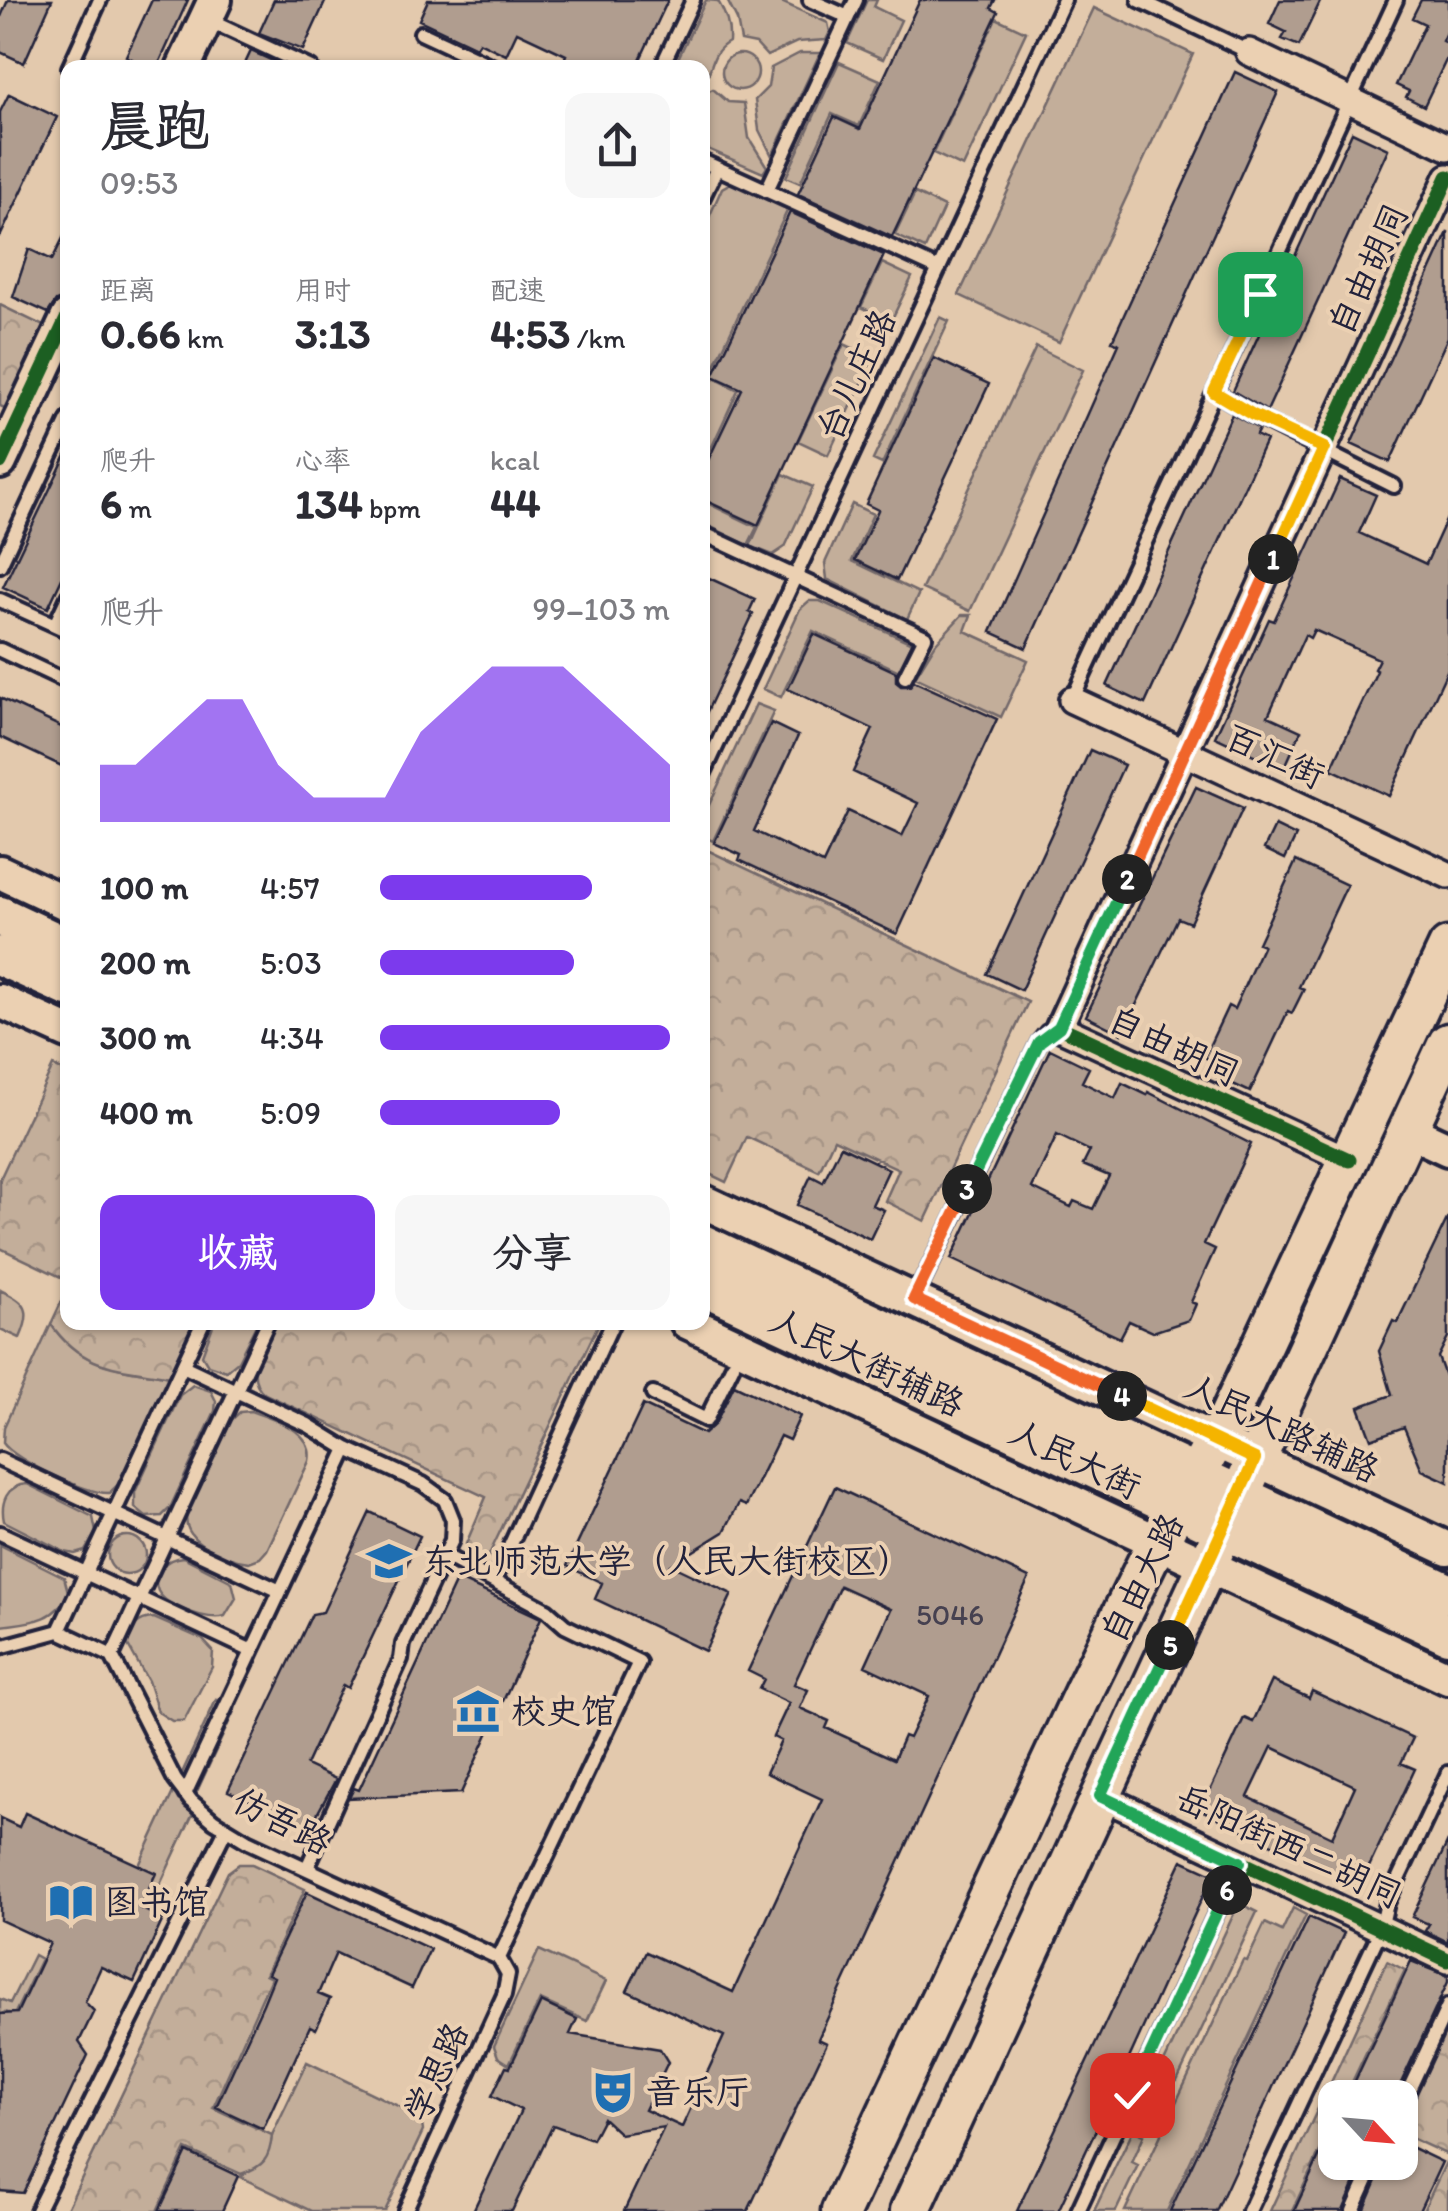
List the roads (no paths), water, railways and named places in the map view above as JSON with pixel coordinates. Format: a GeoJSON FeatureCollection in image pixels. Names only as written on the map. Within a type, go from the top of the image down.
{"type":"FeatureCollection","features":[{"type":"Feature","properties":{"kind":"main road"},"geometry":{"type":"LineString","coordinates":[[187,60],[210,9]]}},
{"type":"Feature","properties":{"kind":"main road"},"geometry":{"type":"LineString","coordinates":[[0,462],[60,334]]}},
{"type":"Feature","properties":{"kind":"main road"},"geometry":{"type":"LineString","coordinates":[[0,872],[60,900]]}},
{"type":"Feature","properties":{"kind":"main road"},"geometry":{"type":"LineString","coordinates":[[0,916],[60,944]]}},
{"type":"Feature","properties":{"kind":"main road","name":"自由大路"},"geometry":{"type":"LineString","coordinates":[[841,2211],[1076,1707],[1158,1542],[1216,1441],[1448,947]]}},
{"type":"Feature","properties":{"kind":"main road"},"geometry":{"type":"LineString","coordinates":[[0,956],[60,983]]}},
{"type":"Feature","properties":{"kind":"main road"},"geometry":{"type":"LineString","coordinates":[[0,1001],[60,1028]]}},
{"type":"Feature","properties":{"kind":"main road","name":"自由大路"},"geometry":{"type":"LineString","coordinates":[[910,2211],[1448,1043]]}},
{"type":"Feature","properties":{"kind":"main road"},"geometry":{"type":"LineString","coordinates":[[1408,1130],[1448,1149]]}},
{"type":"Feature","properties":{"kind":"main road","name":"人民大路辅路"},"geometry":{"type":"LineString","coordinates":[[710,1204],[1448,1549]]}},
{"type":"Feature","properties":{"kind":"main road","name":"人民大街"},"geometry":{"type":"LineString","coordinates":[[710,1248],[1187,1491]]}},
{"type":"Feature","properties":{"kind":"main road","name":"人民大街"},"geometry":{"type":"LineString","coordinates":[[710,1287],[1231,1511],[1448,1592]]}},
{"type":"Feature","properties":{"kind":"main road","name":"人民大街辅路"},"geometry":{"type":"LineString","coordinates":[[705,1330],[1448,1678]]}},
{"type":"Feature","properties":{"kind":"main road","name":"人民大街"},"geometry":{"type":"LineString","coordinates":[[1231,1511],[1448,1634]]}},
{"type":"Feature","properties":{"kind":"street"},"geometry":{"type":"LineString","coordinates":[[1248,52],[1448,147]]}},
{"type":"Feature","properties":{"kind":"street","name":"自由胡同"},"geometry":{"type":"LineString","coordinates":[[1349,1160],[1059,1027],[1448,177]]}},
{"type":"Feature","properties":{"kind":"street","name":"百汇街"},"geometry":{"type":"LineString","coordinates":[[1072,700],[1448,876]]}},
{"type":"Feature","properties":{"kind":"street","name":"岳阳街西二胡同"},"geometry":{"type":"LineString","coordinates":[[1100,1796],[1448,1960]]}},
{"type":"Feature","properties":{"kind":"lane"},"geometry":{"type":"LineString","coordinates":[[74,60],[100,0]]}},
{"type":"Feature","properties":{"kind":"lane"},"geometry":{"type":"LineString","coordinates":[[665,60],[693,0]]}},
{"type":"Feature","properties":{"kind":"lane"},"geometry":{"type":"LineString","coordinates":[[810,0],[848,17]]}},
{"type":"Feature","properties":{"kind":"lane"},"geometry":{"type":"LineString","coordinates":[[767,190],[856,0]]}},
{"type":"Feature","properties":{"kind":"lane","name":"台儿庄路"},"geometry":{"type":"LineString","coordinates":[[710,759],[1064,0]]}},
{"type":"Feature","properties":{"kind":"lane"},"geometry":{"type":"LineString","coordinates":[[1139,0],[1248,52]]}},
{"type":"Feature","properties":{"kind":"lane"},"geometry":{"type":"LineString","coordinates":[[1072,700],[1396,0]]}},
{"type":"Feature","properties":{"kind":"lane"},"geometry":{"type":"LineString","coordinates":[[210,9],[297,60]]}},
{"type":"Feature","properties":{"kind":"lane"},"geometry":{"type":"LineString","coordinates":[[421,34],[478,60]]}},
{"type":"Feature","properties":{"kind":"lane"},"geometry":{"type":"LineString","coordinates":[[710,165],[938,269]]}},
{"type":"Feature","properties":{"kind":"lane"},"geometry":{"type":"LineString","coordinates":[[710,182],[717,168]]}},
{"type":"Feature","properties":{"kind":"lane"},"geometry":{"type":"LineString","coordinates":[[1214,392],[1394,486]]}},
{"type":"Feature","properties":{"kind":"lane"},"geometry":{"type":"LineString","coordinates":[[0,566],[60,437]]}},
{"type":"Feature","properties":{"kind":"lane"},"geometry":{"type":"LineString","coordinates":[[710,538],[924,636],[906,677]]}},
{"type":"Feature","properties":{"kind":"lane"},"geometry":{"type":"LineString","coordinates":[[0,600],[60,628]]}},
{"type":"Feature","properties":{"kind":"lane"},"geometry":{"type":"LineString","coordinates":[[0,650],[60,678]]}},
{"type":"Feature","properties":{"kind":"lane"},"geometry":{"type":"LineString","coordinates":[[914,1299],[1039,1042],[1059,1027]]}},
{"type":"Feature","properties":{"kind":"lane"},"geometry":{"type":"LineString","coordinates":[[59,1631],[199,1330]]}},
{"type":"Feature","properties":{"kind":"lane"},"geometry":{"type":"LineString","coordinates":[[0,1647],[59,1631],[112,1656],[264,1330]]}},
{"type":"Feature","properties":{"kind":"lane"},"geometry":{"type":"LineString","coordinates":[[494,1581],[608,1330]]}},
{"type":"Feature","properties":{"kind":"lane"},"geometry":{"type":"LineString","coordinates":[[653,1394],[706,1420],[733,1365]]}},
{"type":"Feature","properties":{"kind":"lane"},"geometry":{"type":"LineString","coordinates":[[183,1366],[423,1484],[445,1500],[454,1530],[403,1644],[401,1660],[307,1868]]}},
{"type":"Feature","properties":{"kind":"lane"},"geometry":{"type":"LineString","coordinates":[[185,1794],[347,1449]]}},
{"type":"Feature","properties":{"kind":"lane"},"geometry":{"type":"LineString","coordinates":[[0,1460],[280,1591]]}},
{"type":"Feature","properties":{"kind":"lane"},"geometry":{"type":"LineString","coordinates":[[0,1534],[252,1651]]}},
{"type":"Feature","properties":{"kind":"lane"},"geometry":{"type":"LineString","coordinates":[[444,1555],[548,1610],[564,1626],[639,1662],[498,1958]]}},
{"type":"Feature","properties":{"kind":"lane","name":"仿吾路"},"geometry":{"type":"LineString","coordinates":[[112,1656],[160,1756],[202,1812],[226,1830],[498,1958]]}},
{"type":"Feature","properties":{"kind":"lane"},"geometry":{"type":"LineString","coordinates":[[1249,2211],[1382,1928],[1387,1903],[1448,1774]]}},
{"type":"Feature","properties":{"kind":"lane"},"geometry":{"type":"LineString","coordinates":[[37,2211],[226,1830]]}},
{"type":"Feature","properties":{"kind":"lane"},"geometry":{"type":"LineString","coordinates":[[1078,2211],[1240,1862]]}},
{"type":"Feature","properties":{"kind":"lane","name":"学思路"},"geometry":{"type":"LineString","coordinates":[[405,2211],[504,1995],[508,1974],[498,1958]]}},
{"type":"Feature","properties":{"kind":"lane"},"geometry":{"type":"LineString","coordinates":[[1414,2080],[1448,2006]]}},
{"type":"Feature","properties":{"kind":"lane"},"geometry":{"type":"LineString","coordinates":[[1352,2211],[1367,2180]]}},
{"type":"Feature","properties":{"kind":"place","name":"东北师范大学（人民大街校区）"},"geometry":{"type":"Point","coordinates":[389,1561]}},
{"type":"Feature","properties":{"kind":"place","name":"校史馆"},"geometry":{"type":"Point","coordinates":[478,1711]}},
{"type":"Feature","properties":{"kind":"place","name":"图书馆"},"geometry":{"type":"Point","coordinates":[71,1902]}},
{"type":"Feature","properties":{"kind":"place","name":"音乐厅"},"geometry":{"type":"Point","coordinates":[613,2092]}}]}
